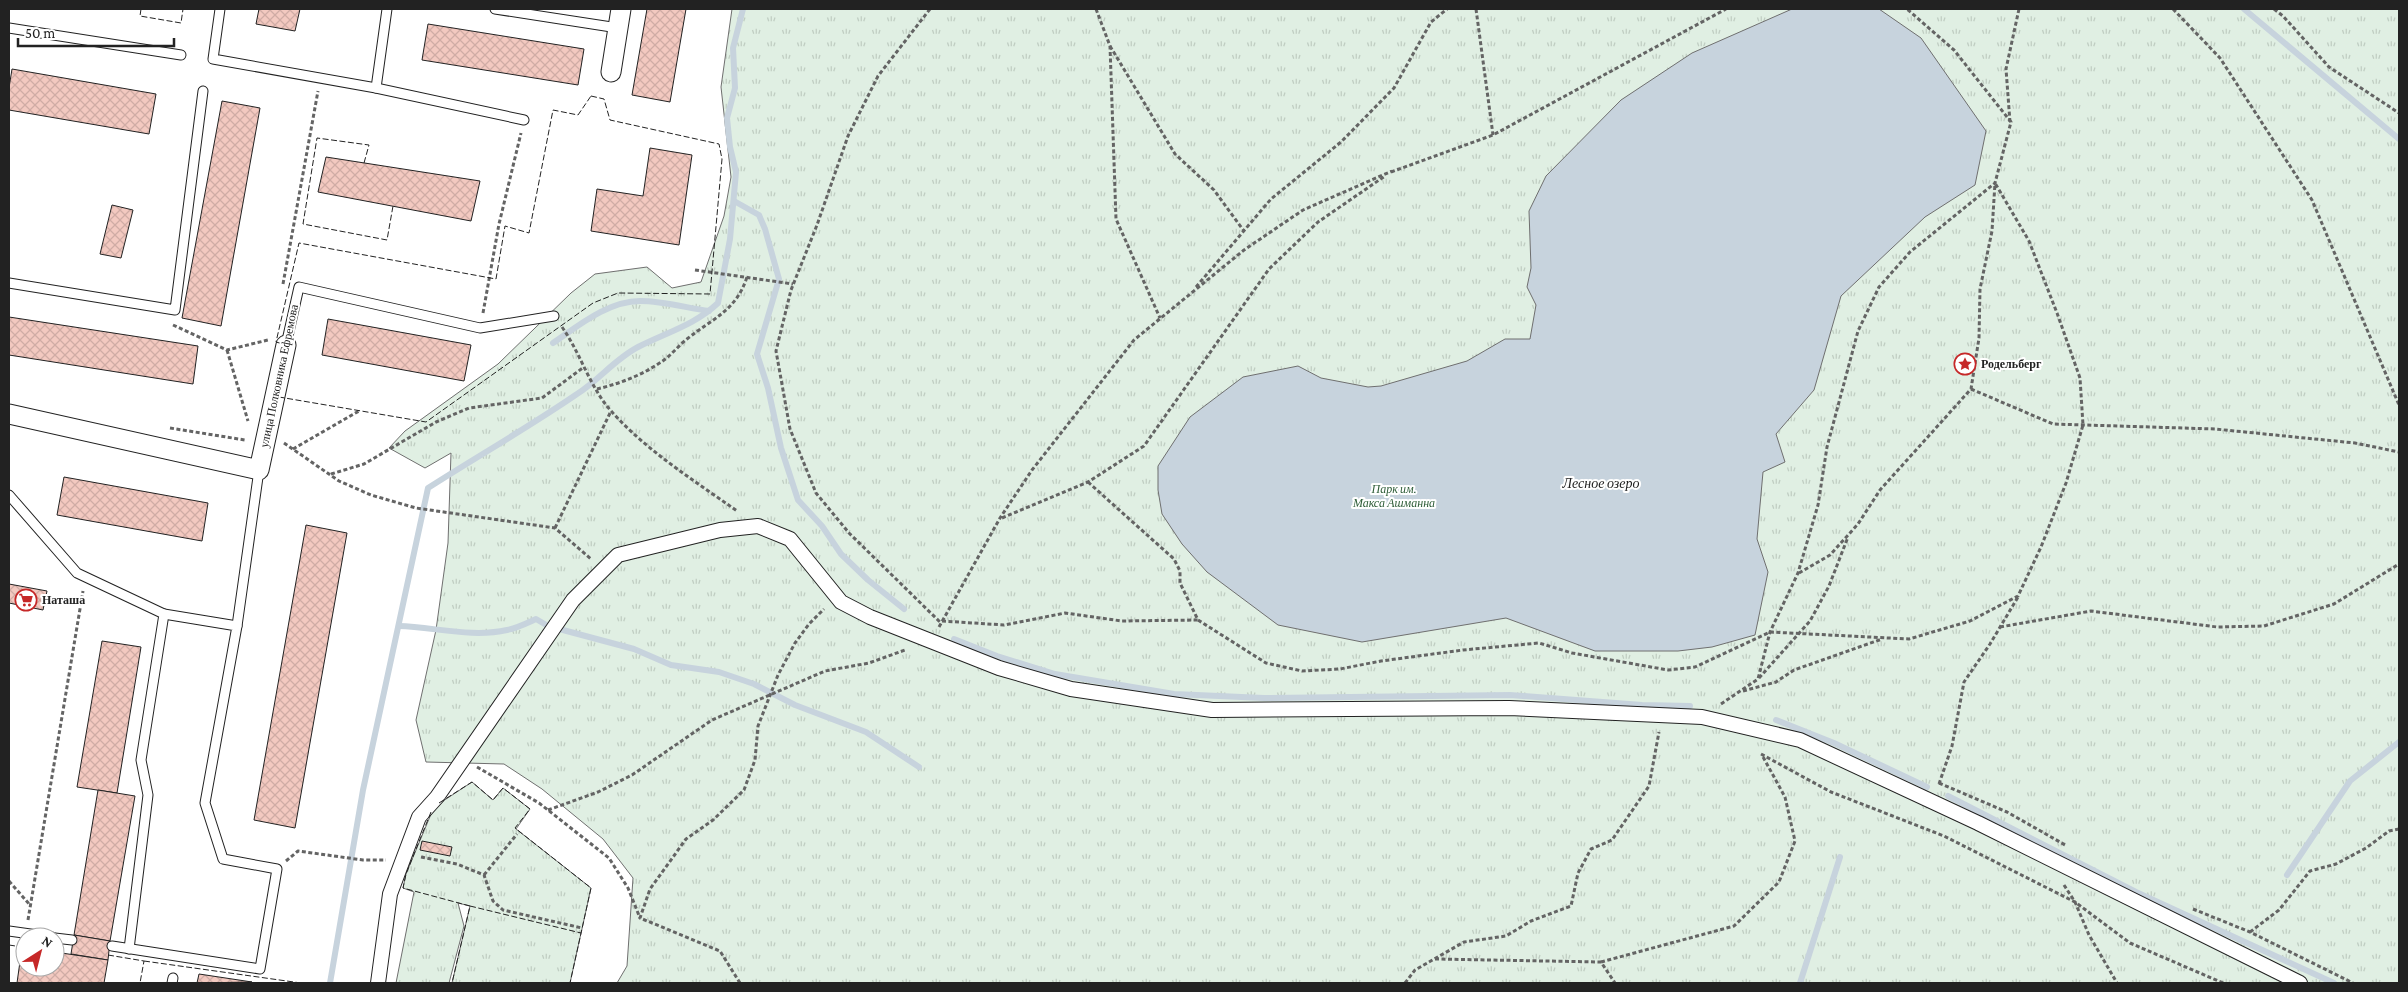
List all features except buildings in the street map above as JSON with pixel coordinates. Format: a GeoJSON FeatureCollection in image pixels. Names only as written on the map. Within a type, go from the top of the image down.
{"type":"FeatureCollection","features":[{"type":"Feature","properties":{"kind":"street"},"geometry":{"type":"LineString","coordinates":[[611,72],[621,9]]}},
{"type":"Feature","properties":{"kind":"street","name":"улица Полковника Ефремова"},"geometry":{"type":"LineString","coordinates":[[258,470],[260,436],[279,342]]}},
{"type":"Feature","properties":{"kind":"street"},"geometry":{"type":"LineString","coordinates":[[9,414],[258,470]]}},
{"type":"Feature","properties":{"kind":"street"},"geometry":{"type":"LineString","coordinates":[[378,983],[390,894],[419,817],[437,797],[573,600],[618,555],[720,530],[758,526],[790,539],[841,602],[870,617],[999,668],[1071,689],[1212,710],[1508,708],[1702,717],[1800,740],[1978,823],[2300,983]]}},
{"type":"Feature","properties":{"kind":"lane"},"geometry":{"type":"LineString","coordinates":[[220,9],[213,59],[376,88],[524,120]]}},
{"type":"Feature","properties":{"kind":"lane"},"geometry":{"type":"LineString","coordinates":[[376,88],[387,9]]}},
{"type":"Feature","properties":{"kind":"lane"},"geometry":{"type":"LineString","coordinates":[[495,9],[618,28]]}},
{"type":"Feature","properties":{"kind":"lane"},"geometry":{"type":"LineString","coordinates":[[9,28],[181,55]]}},
{"type":"Feature","properties":{"kind":"lane"},"geometry":{"type":"LineString","coordinates":[[9,283],[175,310],[203,91]]}},
{"type":"Feature","properties":{"kind":"lane","name":"улица Полковника Ефремова"},"geometry":{"type":"LineString","coordinates":[[279,342],[299,287],[480,328],[554,316]]}},
{"type":"Feature","properties":{"kind":"lane"},"geometry":{"type":"LineString","coordinates":[[112,946],[260,970],[277,869],[222,859],[205,803],[237,626],[258,470]]}},
{"type":"Feature","properties":{"kind":"lane"},"geometry":{"type":"LineString","coordinates":[[9,495],[77,573],[164,614],[237,626]]}},
{"type":"Feature","properties":{"kind":"lane"},"geometry":{"type":"LineString","coordinates":[[129,949],[148,795],[140,760],[164,614]]}},
{"type":"Feature","properties":{"kind":"lane"},"geometry":{"type":"LineString","coordinates":[[65,939],[72,940]]}},
{"type":"Feature","properties":{"kind":"path"},"geometry":{"type":"LineString","coordinates":[[930,9],[878,76],[848,136],[818,225],[793,284],[776,351],[790,429],[816,493],[849,533],[942,622],[1004,625],[1065,613],[1122,621],[1198,620]]}},
{"type":"Feature","properties":{"kind":"path"},"geometry":{"type":"LineString","coordinates":[[1096,9],[1110,46],[1175,154],[1214,190],[1244,230]]}},
{"type":"Feature","properties":{"kind":"path"},"geometry":{"type":"LineString","coordinates":[[1189,295],[1271,199],[1341,142],[1394,88],[1432,22],[1447,9]]}},
{"type":"Feature","properties":{"kind":"path"},"geometry":{"type":"LineString","coordinates":[[1476,9],[1492,134]]}},
{"type":"Feature","properties":{"kind":"path"},"geometry":{"type":"LineString","coordinates":[[548,810],[598,792],[632,775],[712,720],[770,694],[825,671],[869,663],[931,642],[1000,518],[1032,470],[1134,340],[1244,250],[1303,210],[1392,172],[1492,134],[1726,9]]}},
{"type":"Feature","properties":{"kind":"path"},"geometry":{"type":"LineString","coordinates":[[1907,9],[1954,50],[2010,122]]}},
{"type":"Feature","properties":{"kind":"path"},"geometry":{"type":"LineString","coordinates":[[1798,573],[1830,555],[1858,524],[1880,490],[1971,389],[1978,338],[1980,289],[1992,230],[1995,182],[2010,122],[2006,69],[2019,9]]}},
{"type":"Feature","properties":{"kind":"path"},"geometry":{"type":"LineString","coordinates":[[2172,9],[2220,58],[2312,200],[2399,404]]}},
{"type":"Feature","properties":{"kind":"path"},"geometry":{"type":"LineString","coordinates":[[2274,9],[2283,16],[2329,67],[2399,113]]}},
{"type":"Feature","properties":{"kind":"path"},"geometry":{"type":"LineString","coordinates":[[1110,46],[1116,219],[1160,318]]}},
{"type":"Feature","properties":{"kind":"path"},"geometry":{"type":"LineString","coordinates":[[282,291],[320,78]]}},
{"type":"Feature","properties":{"kind":"path"},"geometry":{"type":"LineString","coordinates":[[480,328],[499,224],[524,120]]}},
{"type":"Feature","properties":{"kind":"path"},"geometry":{"type":"LineString","coordinates":[[1000,518],[1088,482],[1144,446],[1269,269],[1318,222],[1392,172]]}},
{"type":"Feature","properties":{"kind":"path"},"geometry":{"type":"LineString","coordinates":[[1932,803],[1952,746],[1964,682],[2018,596],[2041,547],[2066,483],[2082,425],[2080,378],[2029,241],[1995,182]]}},
{"type":"Feature","properties":{"kind":"path"},"geometry":{"type":"LineString","coordinates":[[1758,679],[1770,632],[1798,573],[1818,504],[1826,447],[1858,331],[1879,287],[1910,252],[1995,182]]}},
{"type":"Feature","properties":{"kind":"path"},"geometry":{"type":"LineString","coordinates":[[695,270],[793,284]]}},
{"type":"Feature","properties":{"kind":"path"},"geometry":{"type":"LineString","coordinates":[[597,389],[617,385],[659,364],[687,339],[724,314],[742,294],[747,277]]}},
{"type":"Feature","properties":{"kind":"path"},"geometry":{"type":"LineString","coordinates":[[159,307],[173,325],[227,350],[279,342]]}},
{"type":"Feature","properties":{"kind":"path"},"geometry":{"type":"LineString","coordinates":[[564,331],[585,369],[612,411],[661,456],[758,526]]}},
{"type":"Feature","properties":{"kind":"path"},"geometry":{"type":"LineString","coordinates":[[227,350],[248,423]]}},
{"type":"Feature","properties":{"kind":"path"},"geometry":{"type":"LineString","coordinates":[[330,475],[364,464],[436,422],[469,408],[542,398],[585,369]]}},
{"type":"Feature","properties":{"kind":"path"},"geometry":{"type":"LineString","coordinates":[[1971,389],[2053,424],[2215,429],[2355,443],[2399,452]]}},
{"type":"Feature","properties":{"kind":"path"},"geometry":{"type":"LineString","coordinates":[[293,449],[360,411]]}},
{"type":"Feature","properties":{"kind":"path"},"geometry":{"type":"LineString","coordinates":[[555,528],[612,411]]}},
{"type":"Feature","properties":{"kind":"path"},"geometry":{"type":"LineString","coordinates":[[166,427],[260,436],[293,449],[330,475],[371,495],[416,508],[555,528],[604,569]]}},
{"type":"Feature","properties":{"kind":"path"},"geometry":{"type":"LineString","coordinates":[[1088,482],[1174,559],[1180,570],[1180,583],[1198,620],[1266,663],[1302,671],[1340,669],[1381,661],[1463,650],[1539,643],[1572,653],[1668,670],[1695,668],[1770,632],[1909,639],[1970,621],[2018,596]]}},
{"type":"Feature","properties":{"kind":"path"},"geometry":{"type":"LineString","coordinates":[[1702,717],[1758,679],[1810,621],[1829,586],[1849,534]]}},
{"type":"Feature","properties":{"kind":"path"},"geometry":{"type":"LineString","coordinates":[[2000,627],[2091,611],[2217,627],[2264,626],[2334,604],[2399,564]]}},
{"type":"Feature","properties":{"kind":"path"},"geometry":{"type":"LineString","coordinates":[[27,927],[86,577]]}},
{"type":"Feature","properties":{"kind":"path"},"geometry":{"type":"LineString","coordinates":[[640,918],[650,889],[686,839],[713,820],[744,790],[755,760],[758,726],[770,694],[795,643],[823,609],[841,602]]}},
{"type":"Feature","properties":{"kind":"path"},"geometry":{"type":"LineString","coordinates":[[1740,692],[1776,682],[1794,670],[1885,638]]}},
{"type":"Feature","properties":{"kind":"path"},"geometry":{"type":"LineString","coordinates":[[1434,960],[1601,962],[1734,926],[1779,882],[1795,841],[1784,798],[1749,728]]}},
{"type":"Feature","properties":{"kind":"path"},"geometry":{"type":"LineString","coordinates":[[1405,983],[1415,970],[1464,942],[1506,936],[1531,921],[1570,906],[1578,873],[1591,849],[1612,840],[1650,786],[1658,732],[1667,729]]}},
{"type":"Feature","properties":{"kind":"path"},"geometry":{"type":"LineString","coordinates":[[1762,754],[1831,792],[1944,836],[2075,902],[2130,943],[2223,983]]}},
{"type":"Feature","properties":{"kind":"path"},"geometry":{"type":"LineString","coordinates":[[462,759],[499,778],[548,810],[609,858],[628,888],[640,918],[720,951],[740,983]]}},
{"type":"Feature","properties":{"kind":"path"},"geometry":{"type":"LineString","coordinates":[[1939,783],[2007,812],[2075,850]]}},
{"type":"Feature","properties":{"kind":"path"},"geometry":{"type":"LineString","coordinates":[[2250,932],[2280,910],[2310,871],[2336,864],[2366,848],[2389,831],[2399,829]]}},
{"type":"Feature","properties":{"kind":"path"},"geometry":{"type":"LineString","coordinates":[[484,875],[517,834]]}},
{"type":"Feature","properties":{"kind":"path"},"geometry":{"type":"LineString","coordinates":[[277,869],[298,851],[363,860]]}},
{"type":"Feature","properties":{"kind":"path"},"geometry":{"type":"LineString","coordinates":[[413,855],[457,864],[484,875],[493,901],[503,910],[582,928]]}},
{"type":"Feature","properties":{"kind":"path"},"geometry":{"type":"LineString","coordinates":[[9,880],[30,906]]}},
{"type":"Feature","properties":{"kind":"path"},"geometry":{"type":"LineString","coordinates":[[2060,880],[2075,902],[2089,935],[2117,983]]}},
{"type":"Feature","properties":{"kind":"path"},"geometry":{"type":"LineString","coordinates":[[2187,906],[2250,932],[2353,983]]}},
{"type":"Feature","properties":{"kind":"path"},"geometry":{"type":"LineString","coordinates":[[1601,962],[1615,983]]}},
{"type":"Feature","properties":{"kind":"green space","name":"Парк им. Макса Ашманна"},"geometry":{"type":"Polygon","coordinates":[[[732,9],[2399,9],[2399,983],[617,983],[627,966],[633,878],[603,839],[542,789],[504,764],[426,762],[416,720],[436,630],[448,543],[451,453],[425,468],[389,448],[405,431],[498,364],[571,293],[595,274],[647,267],[672,288],[701,282],[724,216],[731,177],[721,87],[732,9]]]}},
{"type":"Feature","properties":{"kind":"green space"},"geometry":{"type":"Polygon","coordinates":[[[472,782],[493,800],[503,788],[530,809],[516,829],[591,888],[570,983],[452,983],[470,906],[458,903],[464,926],[449,983],[396,983],[414,892],[403,888],[406,874],[434,807],[472,782]]]}},
{"type":"Feature","properties":{"kind":"water","name":"Лесное озеро"},"geometry":{"type":"Polygon","coordinates":[[[1792,9],[1879,9],[1921,38],[1986,131],[1975,185],[1925,217],[1841,296],[1814,390],[1776,434],[1785,462],[1763,472],[1757,539],[1768,572],[1755,635],[1712,647],[1678,651],[1595,651],[1506,618],[1362,642],[1278,625],[1207,572],[1182,544],[1162,514],[1158,490],[1158,466],[1190,417],[1243,377],[1298,366],[1321,378],[1368,387],[1381,386],[1467,361],[1505,339],[1530,339],[1536,305],[1527,287],[1531,268],[1529,211],[1546,176],[1621,100],[1692,53],[1792,9]]]}},
{"type":"Feature","properties":{"kind":"waterway"},"geometry":{"type":"LineString","coordinates":[[330,983],[363,790],[428,488],[577,394],[630,352],[690,323],[718,303],[730,239],[736,172],[730,147],[727,118],[735,88],[733,48],[743,9]]}},
{"type":"Feature","properties":{"kind":"waterway"},"geometry":{"type":"LineString","coordinates":[[2244,9],[2399,139]]}},
{"type":"Feature","properties":{"kind":"waterway"},"geometry":{"type":"LineString","coordinates":[[734,201],[759,215],[765,229],[779,279],[757,354],[768,388],[781,448],[798,500],[822,526],[841,554],[868,580],[904,609]]}},
{"type":"Feature","properties":{"kind":"waterway"},"geometry":{"type":"LineString","coordinates":[[553,343],[583,322],[616,305],[628,302],[657,302],[709,311]]}},
{"type":"Feature","properties":{"kind":"waterway"},"geometry":{"type":"LineString","coordinates":[[399,626],[480,633],[511,629],[536,619],[548,626],[634,649],[671,665],[719,672],[754,684],[795,705],[866,732],[919,767]]}},
{"type":"Feature","properties":{"kind":"waterway"},"geometry":{"type":"LineString","coordinates":[[954,639],[997,656],[1055,674],[1174,694],[1264,698],[1510,695],[1642,705],[1690,706]]}},
{"type":"Feature","properties":{"kind":"waterway"},"geometry":{"type":"LineString","coordinates":[[1776,720],[1834,743],[1927,787]]}},
{"type":"Feature","properties":{"kind":"waterway"},"geometry":{"type":"LineString","coordinates":[[2287,875],[2350,781],[2399,742]]}},
{"type":"Feature","properties":{"kind":"waterway"},"geometry":{"type":"LineString","coordinates":[[1948,796],[2136,892],[2334,983]]}},
{"type":"Feature","properties":{"kind":"waterway"},"geometry":{"type":"LineString","coordinates":[[1800,983],[1840,857]]}},
{"type":"Feature","properties":{"kind":"fence"},"geometry":{"type":"LineString","coordinates":[[141,9],[140,16],[181,23],[183,9]]}},
{"type":"Feature","properties":{"kind":"fence"},"geometry":{"type":"LineString","coordinates":[[591,96],[604,99],[610,120],[719,144],[722,159],[710,294],[618,293],[593,303],[426,422],[279,397],[290,346],[276,342],[299,243],[496,279],[505,226],[529,233],[553,110],[578,115],[591,96]]}},
{"type":"Feature","properties":{"kind":"fence"},"geometry":{"type":"LineString","coordinates":[[364,163],[369,145],[317,138],[303,224],[387,240],[393,206]]}},
{"type":"Feature","properties":{"kind":"fence"},"geometry":{"type":"LineString","coordinates":[[439,803],[472,782],[493,800],[503,788],[530,809],[515,828],[591,888],[570,983]]}},
{"type":"Feature","properties":{"kind":"fence"},"geometry":{"type":"LineString","coordinates":[[431,812],[406,874],[403,888],[470,906],[452,983]]}},
{"type":"Feature","properties":{"kind":"fence"},"geometry":{"type":"LineString","coordinates":[[470,906],[581,933]]}},
{"type":"Feature","properties":{"kind":"fence"},"geometry":{"type":"LineString","coordinates":[[9,945],[15,946]]}},
{"type":"Feature","properties":{"kind":"fence"},"geometry":{"type":"LineString","coordinates":[[108,955],[144,961],[140,983]]}},
{"type":"Feature","properties":{"kind":"fence"},"geometry":{"type":"LineString","coordinates":[[144,961],[301,983]]}},
{"type":"Feature","properties":{"kind":"place","name":"Родельберг"},"geometry":{"type":"Point","coordinates":[1965,364]}},
{"type":"Feature","properties":{"kind":"place","name":"Наташа"},"geometry":{"type":"Point","coordinates":[26,600]}}]}
